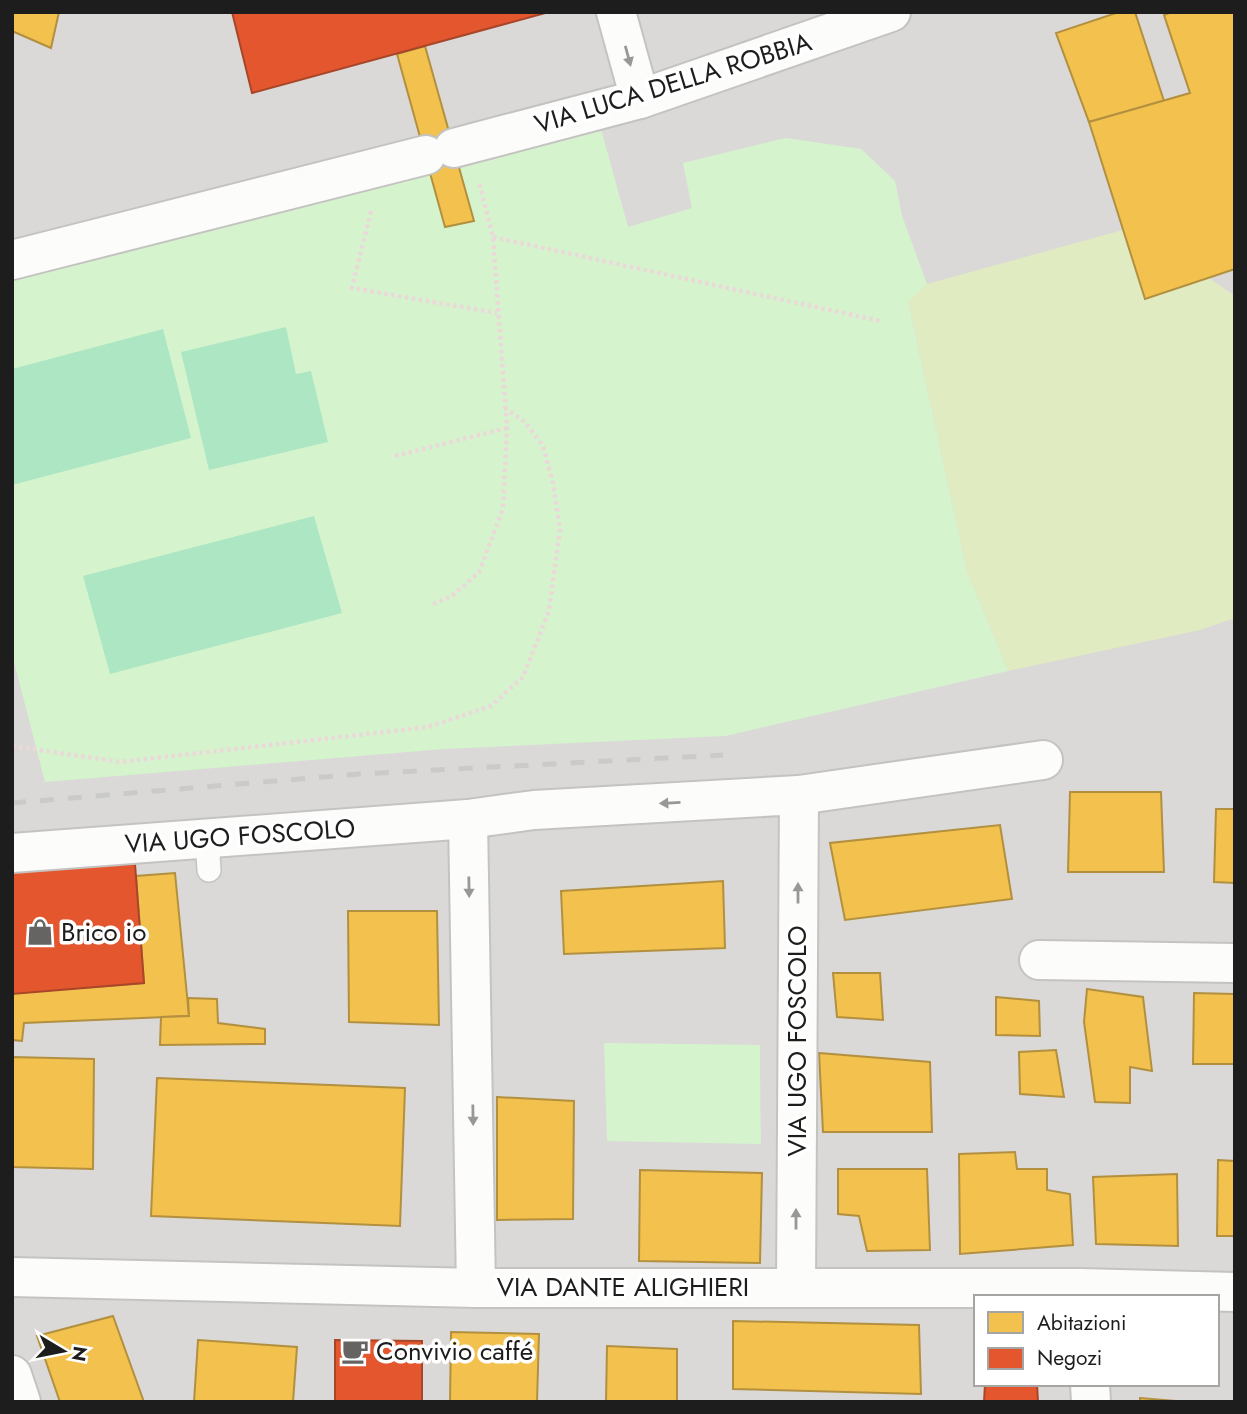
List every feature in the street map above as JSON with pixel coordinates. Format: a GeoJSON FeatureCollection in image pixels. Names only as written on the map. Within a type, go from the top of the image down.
{"type":"FeatureCollection","features":[{"type":"Feature","properties":{"kind":"street"},"geometry":{"type":"LineString","coordinates":[[616,12],[640,99]]}},
{"type":"Feature","properties":{"kind":"street","name":"VIA LUCA DELLA ROBBIA"},"geometry":{"type":"LineString","coordinates":[[12,260],[640,99],[891,12]]}},
{"type":"Feature","properties":{"kind":"street","name":"VIA UGO FOSCOLO"},"geometry":{"type":"LineString","coordinates":[[12,853],[208,854],[534,810],[799,795],[1043,760]]}},
{"type":"Feature","properties":{"kind":"street","name":"VIA UGO FOSCOLO"},"geometry":{"type":"LineString","coordinates":[[796,1287],[799,795]]}},
{"type":"Feature","properties":{"kind":"street"},"geometry":{"type":"LineString","coordinates":[[468,819],[476,1288]]}},
{"type":"Feature","properties":{"kind":"street"},"geometry":{"type":"LineString","coordinates":[[1039,960],[1235,963]]}},
{"type":"Feature","properties":{"kind":"street","name":"VIA DANTE ALIGHIERI"},"geometry":{"type":"LineString","coordinates":[[12,1277],[476,1288],[796,1287],[1235,1292]]}},
{"type":"Feature","properties":{"kind":"street"},"geometry":{"type":"LineString","coordinates":[[12,1375],[21,1402]]}},
{"type":"Feature","properties":{"kind":"path"},"geometry":{"type":"LineString","coordinates":[[433,604],[452,596],[480,572],[503,509],[507,428],[497,313],[494,237],[450,149]]}},
{"type":"Feature","properties":{"kind":"path"},"geometry":{"type":"LineString","coordinates":[[382,167],[352,288],[497,313]]}},
{"type":"Feature","properties":{"kind":"path"},"geometry":{"type":"LineString","coordinates":[[494,237],[880,321]]}},
{"type":"Feature","properties":{"kind":"path"},"geometry":{"type":"LineString","coordinates":[[12,746],[120,762],[428,727],[491,706],[523,677],[549,611],[560,529],[553,483],[543,446],[525,422],[505,408]]}},
{"type":"Feature","properties":{"kind":"path"},"geometry":{"type":"LineString","coordinates":[[395,456],[507,428]]}},
{"type":"Feature","properties":{"kind":"shaded area"},"geometry":{"type":"Polygon","coordinates":[[[12,12],[1235,12],[1235,1402],[12,1402],[12,12]]]}},
{"type":"Feature","properties":{"kind":"shaded area"},"geometry":{"type":"Polygon","coordinates":[[[121,12],[217,12],[245,118],[221,124],[243,203],[199,212],[184,151],[116,134],[108,100],[127,43],[121,12]]]}},
{"type":"Feature","properties":{"kind":"shaded area"},"geometry":{"type":"Polygon","coordinates":[[[346,854],[347,1047],[265,1044],[265,1029],[218,1023],[217,999],[188,998],[175,873],[346,854]]]}},
{"type":"Feature","properties":{"kind":"shaded area"},"geometry":{"type":"Polygon","coordinates":[[[797,1044],[797,1144],[761,1144],[760,1045],[797,1044]]]}},
{"type":"Feature","properties":{"kind":"green space"},"geometry":{"type":"Polygon","coordinates":[[[596,111],[628,227],[692,208],[683,163],[786,138],[861,149],[895,181],[902,216],[927,284],[908,301],[967,572],[1008,671],[725,736],[444,749],[45,782],[12,654],[12,261],[426,155],[445,227],[473,221],[454,148],[596,111]]]}},
{"type":"Feature","properties":{"kind":"green space"},"geometry":{"type":"Polygon","coordinates":[[[1123,230],[1209,278],[1235,296],[1235,618],[1200,630],[1008,671],[967,572],[908,300],[927,284],[1123,230]]]}},
{"type":"Feature","properties":{"kind":"green space"},"geometry":{"type":"Polygon","coordinates":[[[286,327],[296,374],[311,371],[328,442],[209,470],[181,352],[286,327]]]}},
{"type":"Feature","properties":{"kind":"green space"},"geometry":{"type":"Polygon","coordinates":[[[163,329],[191,438],[12,485],[12,369],[163,329]]]}},
{"type":"Feature","properties":{"kind":"green space"},"geometry":{"type":"Polygon","coordinates":[[[314,516],[342,613],[110,674],[83,576],[314,516]]]}},
{"type":"Feature","properties":{"kind":"green space"},"geometry":{"type":"Polygon","coordinates":[[[604,1043],[760,1045],[761,1144],[607,1141],[604,1043]]]}},
{"type":"Feature","properties":{"kind":"building: Abitazioni"},"geometry":{"type":"Polygon","coordinates":[[[12,12],[59,12],[51,48],[12,31],[12,12]]]}},
{"type":"Feature","properties":{"kind":"building: Abitazioni"},"geometry":{"type":"Polygon","coordinates":[[[1119,12],[1135,12],[1164,101],[1089,122],[1056,33],[1119,12]]]}},
{"type":"Feature","properties":{"kind":"building: Abitazioni"},"geometry":{"type":"Polygon","coordinates":[[[1172,12],[1235,12],[1235,269],[1145,299],[1089,122],[1190,93],[1164,15],[1172,12]]]}},
{"type":"Feature","properties":{"kind":"building: Abitazioni"},"geometry":{"type":"Polygon","coordinates":[[[425,46],[474,221],[445,227],[397,54],[425,46]]]}},
{"type":"Feature","properties":{"kind":"building: Abitazioni"},"geometry":{"type":"Polygon","coordinates":[[[1070,792],[1161,792],[1164,872],[1068,872],[1070,792]]]}},
{"type":"Feature","properties":{"kind":"building: Abitazioni"},"geometry":{"type":"Polygon","coordinates":[[[1216,809],[1235,809],[1235,883],[1214,882],[1216,809]]]}},
{"type":"Feature","properties":{"kind":"building: Abitazioni"},"geometry":{"type":"Polygon","coordinates":[[[1000,825],[1012,899],[845,920],[830,843],[1000,825]]]}},
{"type":"Feature","properties":{"kind":"building: Abitazioni"},"geometry":{"type":"Polygon","coordinates":[[[175,873],[189,1016],[24,1023],[22,1041],[12,1040],[12,993],[144,983],[136,876],[175,873]]]}},
{"type":"Feature","properties":{"kind":"building: Abitazioni"},"geometry":{"type":"Polygon","coordinates":[[[723,881],[725,948],[564,954],[561,891],[723,881]]]}},
{"type":"Feature","properties":{"kind":"building: Abitazioni"},"geometry":{"type":"Polygon","coordinates":[[[348,911],[437,911],[439,1025],[349,1022],[348,911]]]}},
{"type":"Feature","properties":{"kind":"building: Abitazioni"},"geometry":{"type":"Polygon","coordinates":[[[833,973],[880,973],[883,1020],[837,1017],[833,973]]]}},
{"type":"Feature","properties":{"kind":"building: Abitazioni"},"geometry":{"type":"Polygon","coordinates":[[[1087,989],[1143,997],[1152,1071],[1130,1067],[1130,1103],[1095,1102],[1084,1022],[1087,989]]]}},
{"type":"Feature","properties":{"kind":"building: Abitazioni"},"geometry":{"type":"Polygon","coordinates":[[[1194,993],[1235,994],[1235,1064],[1193,1064],[1194,993]]]}},
{"type":"Feature","properties":{"kind":"building: Abitazioni"},"geometry":{"type":"Polygon","coordinates":[[[996,997],[1039,1001],[1040,1036],[996,1035],[996,997]]]}},
{"type":"Feature","properties":{"kind":"building: Abitazioni"},"geometry":{"type":"Polygon","coordinates":[[[188,998],[217,999],[218,1023],[265,1029],[265,1044],[160,1045],[161,1017],[189,1016],[188,998]]]}},
{"type":"Feature","properties":{"kind":"building: Abitazioni"},"geometry":{"type":"Polygon","coordinates":[[[1056,1050],[1064,1097],[1020,1094],[1019,1052],[1056,1050]]]}},
{"type":"Feature","properties":{"kind":"building: Abitazioni"},"geometry":{"type":"Polygon","coordinates":[[[819,1053],[930,1062],[932,1132],[823,1132],[819,1053]]]}},
{"type":"Feature","properties":{"kind":"building: Abitazioni"},"geometry":{"type":"Polygon","coordinates":[[[12,1057],[94,1059],[93,1169],[12,1167],[12,1057]]]}},
{"type":"Feature","properties":{"kind":"building: Abitazioni"},"geometry":{"type":"Polygon","coordinates":[[[157,1078],[405,1088],[400,1226],[151,1216],[157,1078]]]}},
{"type":"Feature","properties":{"kind":"building: Abitazioni"},"geometry":{"type":"Polygon","coordinates":[[[497,1097],[574,1101],[573,1219],[497,1220],[497,1097]]]}},
{"type":"Feature","properties":{"kind":"building: Abitazioni"},"geometry":{"type":"Polygon","coordinates":[[[1015,1152],[1017,1169],[1047,1169],[1047,1190],[1070,1194],[1073,1245],[960,1254],[959,1154],[1015,1152]]]}},
{"type":"Feature","properties":{"kind":"building: Abitazioni"},"geometry":{"type":"Polygon","coordinates":[[[1218,1160],[1235,1161],[1235,1236],[1217,1236],[1218,1160]]]}},
{"type":"Feature","properties":{"kind":"building: Abitazioni"},"geometry":{"type":"Polygon","coordinates":[[[838,1169],[927,1169],[930,1250],[867,1251],[859,1216],[838,1214],[838,1169]]]}},
{"type":"Feature","properties":{"kind":"building: Abitazioni"},"geometry":{"type":"Polygon","coordinates":[[[640,1170],[762,1173],[760,1263],[639,1261],[640,1170]]]}},
{"type":"Feature","properties":{"kind":"building: Abitazioni"},"geometry":{"type":"Polygon","coordinates":[[[1177,1174],[1178,1246],[1096,1244],[1093,1177],[1177,1174]]]}},
{"type":"Feature","properties":{"kind":"building: Abitazioni"},"geometry":{"type":"Polygon","coordinates":[[[113,1316],[144,1402],[60,1402],[37,1336],[113,1316]]]}},
{"type":"Feature","properties":{"kind":"building: Abitazioni"},"geometry":{"type":"Polygon","coordinates":[[[733,1321],[919,1325],[921,1394],[733,1389],[733,1321]]]}},
{"type":"Feature","properties":{"kind":"building: Abitazioni"},"geometry":{"type":"Polygon","coordinates":[[[451,1332],[539,1334],[537,1402],[450,1402],[451,1332]]]}},
{"type":"Feature","properties":{"kind":"building: Abitazioni"},"geometry":{"type":"Polygon","coordinates":[[[198,1340],[297,1347],[293,1402],[194,1402],[198,1340]]]}},
{"type":"Feature","properties":{"kind":"building: Abitazioni"},"geometry":{"type":"Polygon","coordinates":[[[607,1346],[677,1349],[677,1402],[606,1402],[607,1346]]]}},
{"type":"Feature","properties":{"kind":"building: Abitazioni"},"geometry":{"type":"Polygon","coordinates":[[[1140,1398],[1188,1402],[1140,1402],[1140,1398]]]}},
{"type":"Feature","properties":{"kind":"building: Negozi"},"geometry":{"type":"Polygon","coordinates":[[[232,12],[549,12],[252,93],[232,12]]]}},
{"type":"Feature","properties":{"kind":"building: Negozi"},"geometry":{"type":"Polygon","coordinates":[[[135,864],[144,983],[12,994],[12,870],[135,864]]]}},
{"type":"Feature","properties":{"kind":"building: Negozi"},"geometry":{"type":"Polygon","coordinates":[[[335,1340],[422,1341],[422,1402],[335,1402],[335,1340]]]}},
{"type":"Feature","properties":{"kind":"building: Negozi"},"geometry":{"type":"Polygon","coordinates":[[[985,1386],[1037,1386],[1038,1402],[984,1402],[985,1386]]]}},
{"type":"Feature","properties":{"kind":"railway"},"geometry":{"type":"LineString","coordinates":[[12,803],[359,774],[723,755]]}},
{"type":"Feature","properties":{"kind":"place","name":"Brico io"},"geometry":{"type":"Point","coordinates":[40,932]}},
{"type":"Feature","properties":{"kind":"place","name":"Convivio caffé"},"geometry":{"type":"Point","coordinates":[355,1351]}}]}
